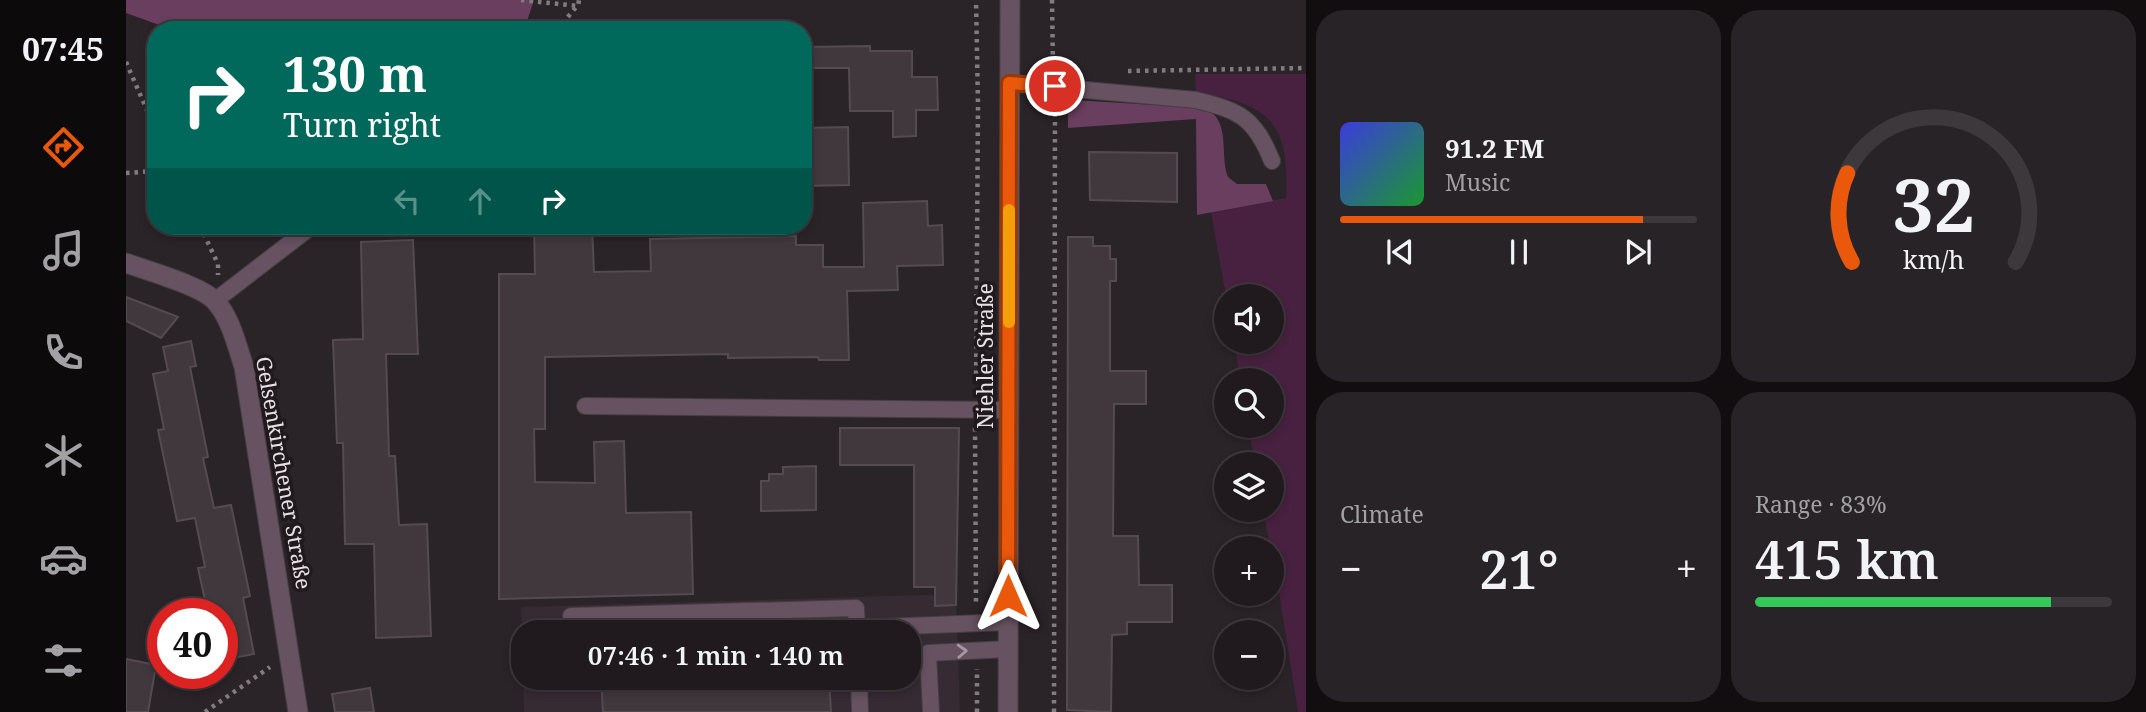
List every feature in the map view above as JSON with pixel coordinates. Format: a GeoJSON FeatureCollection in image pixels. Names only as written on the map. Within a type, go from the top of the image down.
{"type":"FeatureCollection","features":[{"type":"Feature","properties":{"kind":"street","name":"Niehler Straße"},"geometry":{"type":"LineString","coordinates":[[1008,712],[1010,0]]}},
{"type":"Feature","properties":{"kind":"street"},"geometry":{"type":"LineString","coordinates":[[126,263],[182,283],[216,300]]}},
{"type":"Feature","properties":{"kind":"street","name":"Gelsenkirchener Straße"},"geometry":{"type":"LineString","coordinates":[[216,300],[232,331],[244,367],[298,712]]}},
{"type":"Feature","properties":{"kind":"lane"},"geometry":{"type":"LineString","coordinates":[[1009,77],[1054,79],[1196,100],[1237,112],[1249,120],[1272,161]]}},
{"type":"Feature","properties":{"kind":"lane"},"geometry":{"type":"LineString","coordinates":[[216,300],[300,235]]}},
{"type":"Feature","properties":{"kind":"lane"},"geometry":{"type":"LineString","coordinates":[[585,406],[1008,410]]}},
{"type":"Feature","properties":{"kind":"lane"},"geometry":{"type":"LineString","coordinates":[[571,616],[856,608],[857,620]]}},
{"type":"Feature","properties":{"kind":"lane"},"geometry":{"type":"LineString","coordinates":[[921,627],[1008,622]]}},
{"type":"Feature","properties":{"kind":"lane"},"geometry":{"type":"LineString","coordinates":[[928,627],[931,712]]}},
{"type":"Feature","properties":{"kind":"lane"},"geometry":{"type":"LineString","coordinates":[[928,653],[1008,649]]}},
{"type":"Feature","properties":{"kind":"lane"},"geometry":{"type":"LineString","coordinates":[[859,690],[860,712]]}},
{"type":"Feature","properties":{"kind":"path"},"geometry":{"type":"LineString","coordinates":[[521,0],[578,3]]}},
{"type":"Feature","properties":{"kind":"path"},"geometry":{"type":"LineString","coordinates":[[976,0],[976,624]]}},
{"type":"Feature","properties":{"kind":"path"},"geometry":{"type":"LineString","coordinates":[[1052,0],[1055,712]]}},
{"type":"Feature","properties":{"kind":"path"},"geometry":{"type":"LineString","coordinates":[[564,21],[578,3]]}},
{"type":"Feature","properties":{"kind":"path"},"geometry":{"type":"LineString","coordinates":[[126,62],[147,110]]}},
{"type":"Feature","properties":{"kind":"path"},"geometry":{"type":"LineString","coordinates":[[1120,71],[1306,68]]}},
{"type":"Feature","properties":{"kind":"path"},"geometry":{"type":"LineString","coordinates":[[1009,77],[1054,79]]}},
{"type":"Feature","properties":{"kind":"path"},"geometry":{"type":"LineString","coordinates":[[126,173],[147,171]]}},
{"type":"Feature","properties":{"kind":"path"},"geometry":{"type":"LineString","coordinates":[[204,235],[218,264],[216,300]]}},
{"type":"Feature","properties":{"kind":"path"},"geometry":{"type":"LineString","coordinates":[[977,651],[977,712]]}},
{"type":"Feature","properties":{"kind":"path"},"geometry":{"type":"LineString","coordinates":[[205,712],[276,663],[291,657]]}},
{"type":"Feature","properties":{"kind":"shaded area"},"geometry":{"type":"Polygon","coordinates":[[[126,0],[534,0],[527,21],[148,21],[126,13],[126,0]]]}},
{"type":"Feature","properties":{"kind":"shaded area"},"geometry":{"type":"Polygon","coordinates":[[[1195,74],[1306,74],[1306,712],[1298,712],[1281,606],[1284,606],[1284,536],[1268,536],[1265,522],[1284,522],[1284,452],[1253,452],[1250,438],[1284,438],[1284,368],[1238,368],[1236,354],[1284,354],[1284,284],[1224,284],[1211,212],[1286,198],[1284,151],[1279,134],[1270,121],[1258,111],[1221,97],[1196,93],[1195,74]]]}},
{"type":"Feature","properties":{"kind":"shaded area"},"geometry":{"type":"Polygon","coordinates":[[[1073,100],[1205,108],[1219,121],[1222,130],[1228,177],[1237,184],[1266,184],[1273,201],[1197,215],[1196,119],[1068,128],[1068,102],[1073,100]]]}},
{"type":"Feature","properties":{"kind":"shaded area"},"geometry":{"type":"Polygon","coordinates":[[[956,594],[960,712],[524,712],[523,690],[921,690],[921,620],[521,620],[521,607],[956,594]]]}},
{"type":"Feature","properties":{"kind":"building"},"geometry":{"type":"Polygon","coordinates":[[[870,46],[870,51],[912,51],[912,77],[937,77],[938,110],[916,110],[916,136],[893,137],[893,111],[850,111],[849,68],[812,68],[812,47],[870,46]]]}},
{"type":"Feature","properties":{"kind":"building"},"geometry":{"type":"Polygon","coordinates":[[[848,127],[849,185],[812,186],[812,128],[848,127]]]}},
{"type":"Feature","properties":{"kind":"building"},"geometry":{"type":"Polygon","coordinates":[[[1089,152],[1177,153],[1177,202],[1090,200],[1089,152]]]}},
{"type":"Feature","properties":{"kind":"building"},"geometry":{"type":"Polygon","coordinates":[[[927,201],[928,226],[942,225],[943,265],[897,266],[898,290],[847,291],[849,360],[819,360],[818,357],[728,358],[728,354],[545,357],[545,429],[534,429],[535,482],[595,483],[594,442],[624,441],[626,513],[691,512],[693,594],[499,599],[499,274],[535,274],[534,235],[592,235],[594,272],[651,271],[650,239],[796,236],[796,245],[823,245],[823,267],[864,267],[863,203],[927,201]]]}},
{"type":"Feature","properties":{"kind":"building"},"geometry":{"type":"Polygon","coordinates":[[[1068,237],[1093,237],[1093,246],[1110,246],[1110,259],[1116,259],[1116,281],[1110,281],[1110,371],[1146,371],[1146,404],[1114,404],[1113,536],[1138,536],[1139,585],[1172,585],[1172,622],[1127,622],[1127,634],[1112,635],[1111,712],[1067,710],[1068,237]]]}},
{"type":"Feature","properties":{"kind":"building"},"geometry":{"type":"Polygon","coordinates":[[[413,240],[418,354],[386,354],[389,456],[395,456],[399,525],[427,524],[431,636],[376,638],[374,544],[345,544],[343,443],[337,443],[333,340],[363,339],[361,242],[413,240]]]}},
{"type":"Feature","properties":{"kind":"building"},"geometry":{"type":"Polygon","coordinates":[[[126,297],[178,317],[161,338],[126,321],[126,297]]]}},
{"type":"Feature","properties":{"kind":"building"},"geometry":{"type":"Polygon","coordinates":[[[191,341],[196,366],[190,367],[208,457],[203,458],[214,508],[231,505],[250,596],[243,598],[254,654],[238,657],[238,598],[205,598],[198,568],[205,567],[195,518],[177,521],[158,430],[164,429],[153,374],[168,371],[163,347],[191,341]]]}},
{"type":"Feature","properties":{"kind":"building"},"geometry":{"type":"Polygon","coordinates":[[[840,428],[959,428],[956,605],[935,606],[935,587],[914,587],[914,465],[840,465],[840,428]]]}},
{"type":"Feature","properties":{"kind":"building"},"geometry":{"type":"Polygon","coordinates":[[[816,466],[816,510],[761,511],[761,481],[769,481],[769,474],[783,474],[783,467],[816,466]]]}},
{"type":"Feature","properties":{"kind":"building"},"geometry":{"type":"Polygon","coordinates":[[[126,659],[147,663],[147,689],[152,689],[148,712],[126,712],[126,659]]]}},
{"type":"Feature","properties":{"kind":"building"},"geometry":{"type":"Polygon","coordinates":[[[370,688],[374,712],[335,712],[332,694],[370,688]]]}},
{"type":"Feature","properties":{"kind":"building"},"geometry":{"type":"Polygon","coordinates":[[[602,690],[830,690],[831,712],[603,712],[602,690]]]}},
{"type":"Feature","properties":{"kind":"slow traffic"},"geometry":{"type":"LineString","coordinates":[[1009,210],[1009,322]]}},
{"type":"Feature","properties":{"kind":"route"},"geometry":{"type":"LineString","coordinates":[[1008,596],[1009,83],[1055,86]]}}]}
